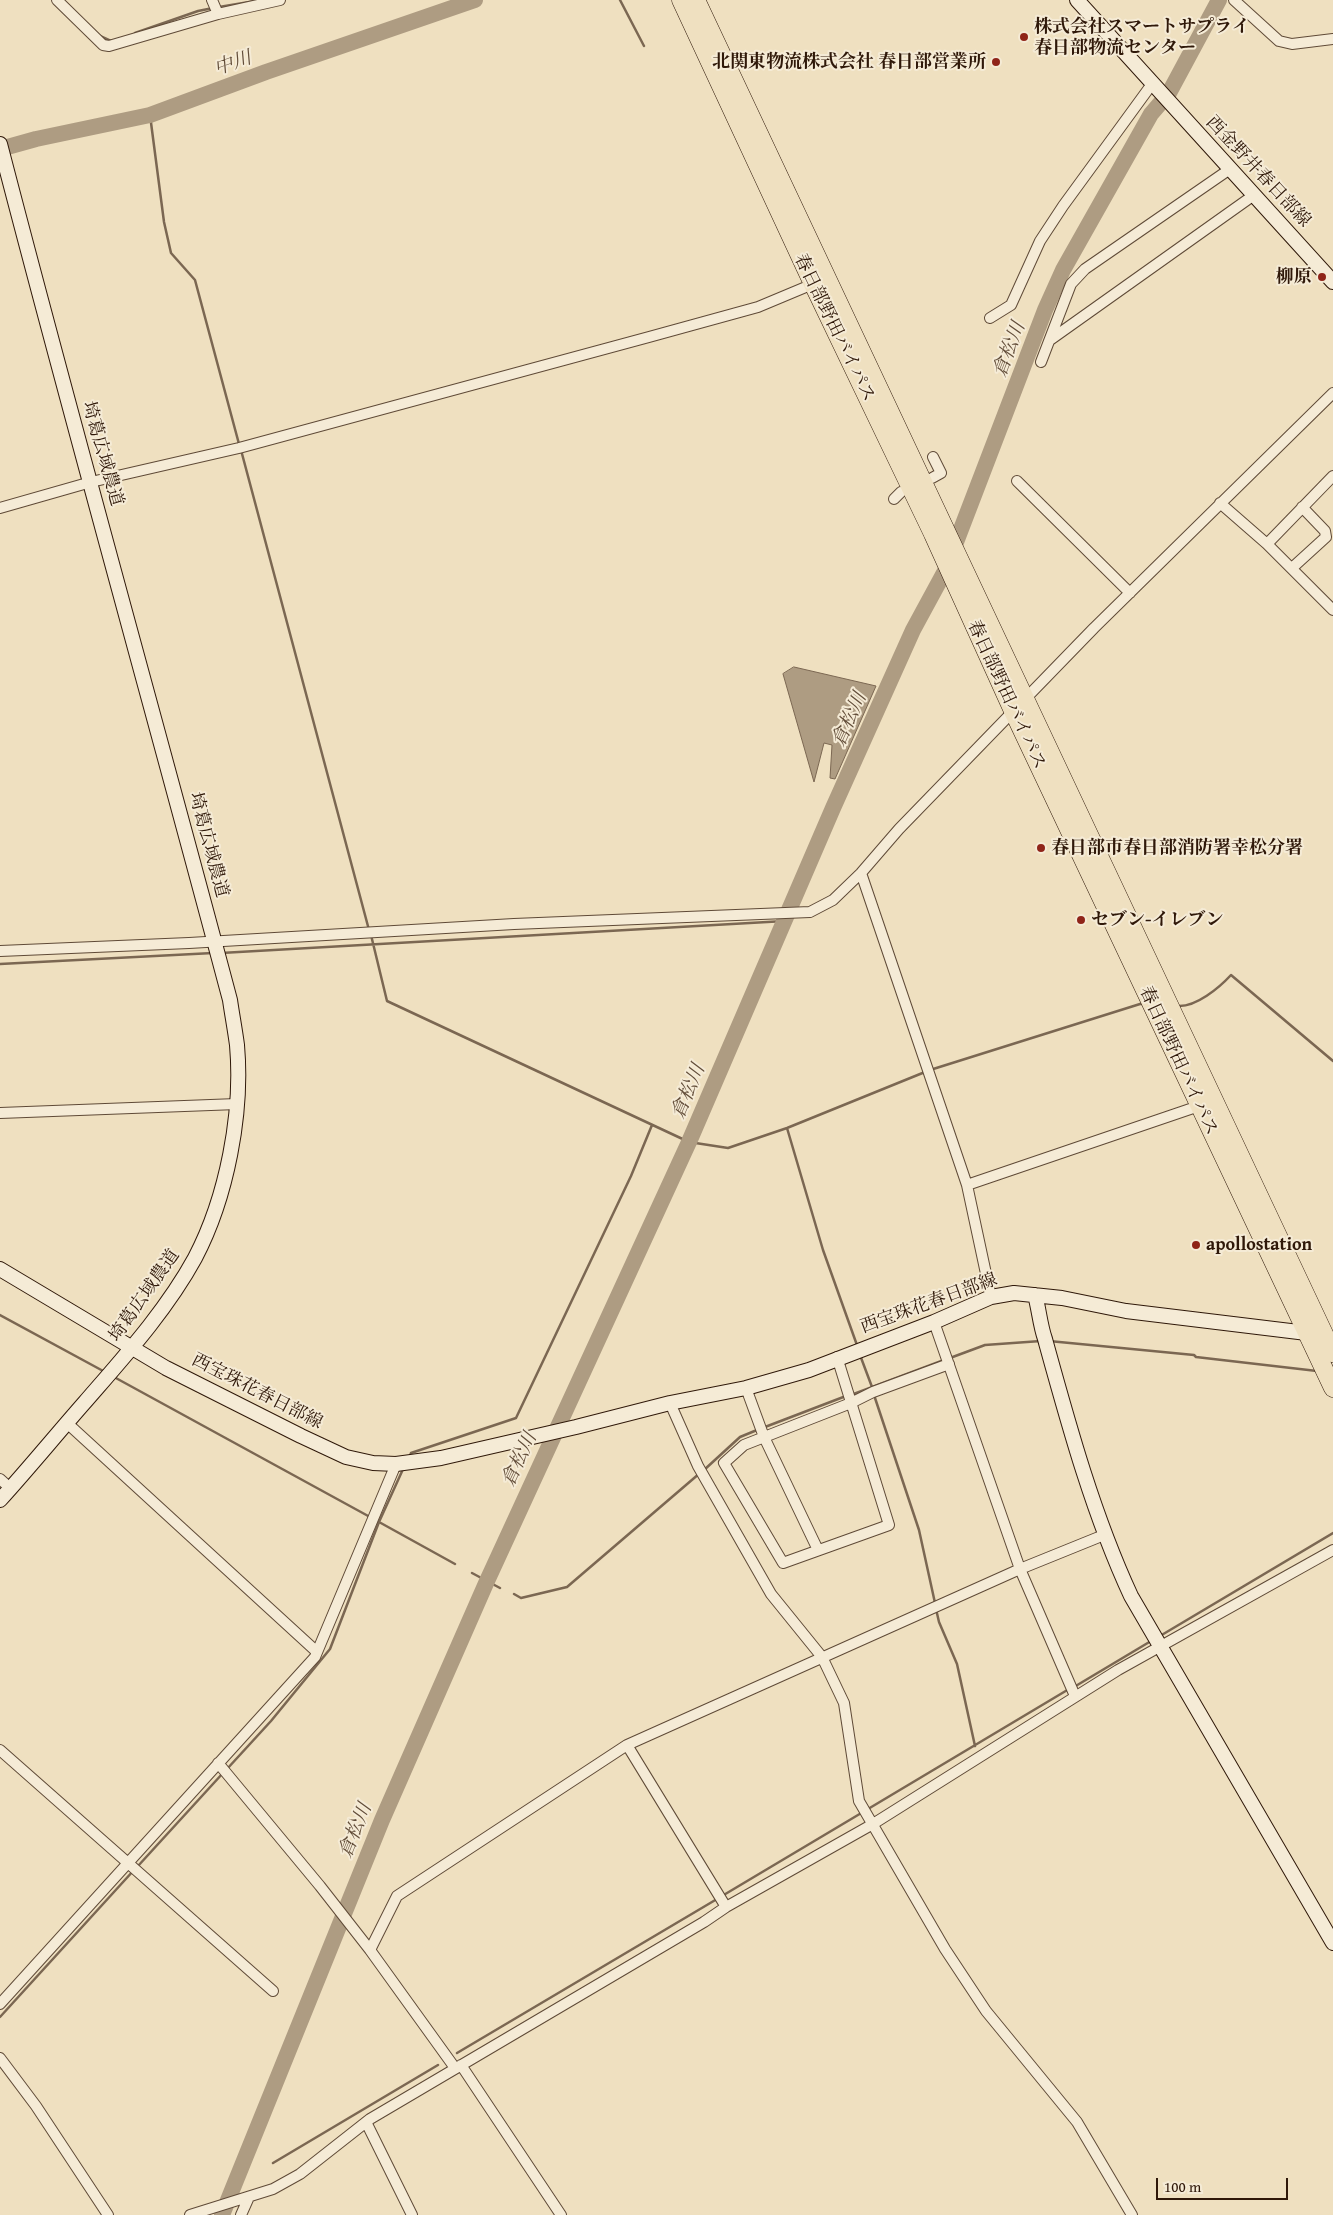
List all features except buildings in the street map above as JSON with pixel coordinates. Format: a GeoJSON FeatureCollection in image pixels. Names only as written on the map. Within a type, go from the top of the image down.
{"type":"FeatureCollection","features":[{"type":"Feature","properties":{"kind":"highway","name":"春日部野田バイパス"},"geometry":{"type":"LineString","coordinates":[[681,0],[813,284],[936,526],[968,578],[1020,706],[1200,1106],[1333,1388]]}},
{"type":"Feature","properties":{"kind":"highway","name":"春日部野田バイパス"},"geometry":{"type":"LineString","coordinates":[[696,0],[936,526],[960,594],[1020,706],[1329,1336],[1333,1353]]}},
{"type":"Feature","properties":{"kind":"street"},"geometry":{"type":"LineString","coordinates":[[57,0],[103,45],[109,46],[218,14],[280,0]]}},
{"type":"Feature","properties":{"kind":"street"},"geometry":{"type":"LineString","coordinates":[[212,0],[218,14]]}},
{"type":"Feature","properties":{"kind":"street"},"geometry":{"type":"LineString","coordinates":[[990,318],[1011,305],[1040,241],[1063,206],[1156,89],[1076,0]]}},
{"type":"Feature","properties":{"kind":"street"},"geometry":{"type":"LineString","coordinates":[[1236,1],[1279,41],[1292,44],[1333,39]]}},
{"type":"Feature","properties":{"kind":"street","name":"西金野井春日部線"},"geometry":{"type":"LineString","coordinates":[[1156,89],[1333,282]]}},
{"type":"Feature","properties":{"kind":"street","name":"埼葛広域農道"},"geometry":{"type":"LineString","coordinates":[[0,144],[67,400],[230,1000],[237,1045],[237,1104],[220,1196],[198,1250],[176,1290],[132,1349],[67,1423],[5,1484],[0,1500]]}},
{"type":"Feature","properties":{"kind":"street"},"geometry":{"type":"LineString","coordinates":[[1042,362],[1071,284],[1085,269],[1230,169]]}},
{"type":"Feature","properties":{"kind":"street"},"geometry":{"type":"LineString","coordinates":[[1050,340],[1254,195]]}},
{"type":"Feature","properties":{"kind":"street"},"geometry":{"type":"LineString","coordinates":[[0,508],[90,482],[244,447],[758,307],[813,284]]}},
{"type":"Feature","properties":{"kind":"street"},"geometry":{"type":"LineString","coordinates":[[0,951],[514,924],[810,912],[833,900],[861,873],[899,829],[1130,593],[1333,394]]}},
{"type":"Feature","properties":{"kind":"street"},"geometry":{"type":"LineString","coordinates":[[932,478],[941,473],[933,457]]}},
{"type":"Feature","properties":{"kind":"street"},"geometry":{"type":"LineString","coordinates":[[1267,544],[1333,476]]}},
{"type":"Feature","properties":{"kind":"street"},"geometry":{"type":"LineString","coordinates":[[1017,481],[1130,593]]}},
{"type":"Feature","properties":{"kind":"street"},"geometry":{"type":"LineString","coordinates":[[1220,503],[1331,602]]}},
{"type":"Feature","properties":{"kind":"street"},"geometry":{"type":"LineString","coordinates":[[1292,568],[1326,537],[1325,531],[1302,507]]}},
{"type":"Feature","properties":{"kind":"street"},"geometry":{"type":"LineString","coordinates":[[861,873],[967,1185],[991,1297]]}},
{"type":"Feature","properties":{"kind":"street"},"geometry":{"type":"LineString","coordinates":[[0,1113],[237,1104]]}},
{"type":"Feature","properties":{"kind":"street"},"geometry":{"type":"LineString","coordinates":[[967,1185],[1200,1106]]}},
{"type":"Feature","properties":{"kind":"street","name":"西宝珠花春日部線"},"geometry":{"type":"LineString","coordinates":[[0,1269],[132,1349],[284,1428],[346,1457],[373,1463],[396,1464],[441,1458],[670,1403],[746,1388],[809,1370],[934,1322],[991,1297],[1014,1293],[1126,1311],[1329,1336]]}},
{"type":"Feature","properties":{"kind":"street"},"geometry":{"type":"LineString","coordinates":[[1035,1295],[1044,1337],[1104,1535],[1131,1596],[1333,1943]]}},
{"type":"Feature","properties":{"kind":"street"},"geometry":{"type":"LineString","coordinates":[[934,1322],[1020,1569],[1075,1696]]}},
{"type":"Feature","properties":{"kind":"street"},"geometry":{"type":"LineString","coordinates":[[837,1358],[851,1403],[889,1526],[783,1563],[724,1463],[744,1445],[851,1403],[873,1392],[949,1364]]}},
{"type":"Feature","properties":{"kind":"street"},"geometry":{"type":"LineString","coordinates":[[746,1388],[764,1437],[818,1550]]}},
{"type":"Feature","properties":{"kind":"street"},"geometry":{"type":"LineString","coordinates":[[670,1403],[698,1466],[771,1594],[822,1657],[844,1703],[859,1801],[945,1949],[986,2011],[1077,2122],[1132,2215]]}},
{"type":"Feature","properties":{"kind":"street"},"geometry":{"type":"LineString","coordinates":[[67,1423],[317,1652]]}},
{"type":"Feature","properties":{"kind":"street"},"geometry":{"type":"LineString","coordinates":[[0,2004],[220,1765],[317,1652],[396,1464]]}},
{"type":"Feature","properties":{"kind":"street"},"geometry":{"type":"LineString","coordinates":[[370,1950],[397,1896],[627,1745],[1020,1569],[1104,1535]]}},
{"type":"Feature","properties":{"kind":"street"},"geometry":{"type":"LineString","coordinates":[[190,2215],[273,2189],[300,2174],[366,2122],[696,1927],[725,1904],[870,1820],[1118,1670],[1333,1550]]}},
{"type":"Feature","properties":{"kind":"street"},"geometry":{"type":"LineString","coordinates":[[627,1745],[725,1904]]}},
{"type":"Feature","properties":{"kind":"street"},"geometry":{"type":"LineString","coordinates":[[0,1750],[273,1991]]}},
{"type":"Feature","properties":{"kind":"street"},"geometry":{"type":"LineString","coordinates":[[220,1765],[320,1886],[458,2066],[561,2215]]}},
{"type":"Feature","properties":{"kind":"street"},"geometry":{"type":"LineString","coordinates":[[0,2058],[36,2106],[108,2215]]}},
{"type":"Feature","properties":{"kind":"street"},"geometry":{"type":"LineString","coordinates":[[366,2122],[412,2215]]}},
{"type":"Feature","properties":{"kind":"street"},"geometry":{"type":"LineString","coordinates":[[241,2215],[249,2197]]}},
{"type":"Feature","properties":{"kind":"water"},"geometry":{"type":"Polygon","coordinates":[[[794,667],[876,686],[835,779],[830,778],[832,745],[824,743],[814,782],[783,674],[794,667]]]}},
{"type":"Feature","properties":{"kind":"waterway","name":"中川"},"geometry":{"type":"LineString","coordinates":[[0,149],[36,139],[150,115],[266,72],[475,0]]}},
{"type":"Feature","properties":{"kind":"waterway"},"geometry":{"type":"LineString","coordinates":[[620,0],[644,46]]}},
{"type":"Feature","properties":{"kind":"waterway","name":"倉松川"},"geometry":{"type":"LineString","coordinates":[[222,2215],[382,1820],[487,1581],[689,1142],[833,808],[913,630],[945,571],[1045,310],[1063,270],[1151,114],[1169,93],[1219,0]]}},
{"type":"Feature","properties":{"kind":"waterway"},"geometry":{"type":"LineString","coordinates":[[219,7],[255,1]]}},
{"type":"Feature","properties":{"kind":"waterway"},"geometry":{"type":"LineString","coordinates":[[135,33],[198,11],[213,8]]}},
{"type":"Feature","properties":{"kind":"waterway"},"geometry":{"type":"LineString","coordinates":[[100,36],[111,41]]}},
{"type":"Feature","properties":{"kind":"waterway"},"geometry":{"type":"LineString","coordinates":[[150,115],[164,222],[171,253],[195,280],[239,444]]}},
{"type":"Feature","properties":{"kind":"waterway"},"geometry":{"type":"LineString","coordinates":[[241,450],[369,930]]}},
{"type":"Feature","properties":{"kind":"waterway"},"geometry":{"type":"LineString","coordinates":[[221,953],[785,921]]}},
{"type":"Feature","properties":{"kind":"waterway"},"geometry":{"type":"LineString","coordinates":[[371,935],[387,1001],[689,1142],[728,1148],[787,1128],[925,1072]]}},
{"type":"Feature","properties":{"kind":"waterway"},"geometry":{"type":"LineString","coordinates":[[0,964],[213,953]]}},
{"type":"Feature","properties":{"kind":"waterway"},"geometry":{"type":"LineString","coordinates":[[1178,1006],[1200,1000],[1214,991],[1231,975],[1333,1061]]}},
{"type":"Feature","properties":{"kind":"waterway"},"geometry":{"type":"LineString","coordinates":[[930,1070],[1145,1004]]}},
{"type":"Feature","properties":{"kind":"waterway"},"geometry":{"type":"LineString","coordinates":[[409,1458],[411,1453],[516,1418],[631,1176],[652,1125]]}},
{"type":"Feature","properties":{"kind":"waterway"},"geometry":{"type":"LineString","coordinates":[[787,1128],[823,1250],[858,1348]]}},
{"type":"Feature","properties":{"kind":"waterway"},"geometry":{"type":"LineString","coordinates":[[0,1315],[105,1372]]}},
{"type":"Feature","properties":{"kind":"waterway"},"geometry":{"type":"LineString","coordinates":[[950,1358],[985,1345],[1041,1341]]}},
{"type":"Feature","properties":{"kind":"waterway"},"geometry":{"type":"LineString","coordinates":[[1049,1341],[1194,1355],[1196,1357],[1317,1371]]}},
{"type":"Feature","properties":{"kind":"waterway"},"geometry":{"type":"LineString","coordinates":[[860,1355],[872,1387]]}},
{"type":"Feature","properties":{"kind":"waterway"},"geometry":{"type":"LineString","coordinates":[[851,1395],[944,1360]]}},
{"type":"Feature","properties":{"kind":"waterway"},"geometry":{"type":"LineString","coordinates":[[114,1377],[370,1517]]}},
{"type":"Feature","properties":{"kind":"waterway"},"geometry":{"type":"LineString","coordinates":[[874,1395],[919,1530],[935,1603]]}},
{"type":"Feature","properties":{"kind":"waterway"},"geometry":{"type":"LineString","coordinates":[[765,1427],[846,1396]]}},
{"type":"Feature","properties":{"kind":"waterway"},"geometry":{"type":"LineString","coordinates":[[704,1470],[740,1437],[757,1430]]}},
{"type":"Feature","properties":{"kind":"waterway"},"geometry":{"type":"LineString","coordinates":[[227,1769],[271,1721],[330,1649],[379,1522],[404,1467]]}},
{"type":"Feature","properties":{"kind":"waterway"},"geometry":{"type":"LineString","coordinates":[[514,1594],[521,1598],[567,1587],[700,1473]]}},
{"type":"Feature","properties":{"kind":"waterway"},"geometry":{"type":"LineString","coordinates":[[379,1522],[455,1564]]}},
{"type":"Feature","properties":{"kind":"waterway"},"geometry":{"type":"LineString","coordinates":[[1160,1636],[1333,1533]]}},
{"type":"Feature","properties":{"kind":"waterway","name":"倉松川"},"geometry":{"type":"LineString","coordinates":[[472,1573],[500,1588]]}},
{"type":"Feature","properties":{"kind":"waterway"},"geometry":{"type":"LineString","coordinates":[[936,1609],[939,1622],[957,1664],[975,1746]]}},
{"type":"Feature","properties":{"kind":"waterway"},"geometry":{"type":"LineString","coordinates":[[1074,1687],[1151,1641]]}},
{"type":"Feature","properties":{"kind":"waterway"},"geometry":{"type":"LineString","coordinates":[[868,1809],[1069,1689]]}},
{"type":"Feature","properties":{"kind":"waterway"},"geometry":{"type":"LineString","coordinates":[[138,1866],[223,1773]]}},
{"type":"Feature","properties":{"kind":"waterway"},"geometry":{"type":"LineString","coordinates":[[722,1896],[863,1812]]}},
{"type":"Feature","properties":{"kind":"waterway"},"geometry":{"type":"LineString","coordinates":[[0,2017],[134,1870]]}},
{"type":"Feature","properties":{"kind":"waterway"},"geometry":{"type":"LineString","coordinates":[[457,2053],[717,1899]]}},
{"type":"Feature","properties":{"kind":"waterway"},"geometry":{"type":"LineString","coordinates":[[273,2163],[438,2065]]}},
{"type":"Feature","properties":{"kind":"place","name":"株式会社スマートサプライ 春日部物流センター"},"geometry":{"type":"Point","coordinates":[1024,37]}},
{"type":"Feature","properties":{"kind":"place","name":"北関東物流株式会社 春日部営業所"},"geometry":{"type":"Point","coordinates":[996,62]}},
{"type":"Feature","properties":{"kind":"place","name":"柳原"},"geometry":{"type":"Point","coordinates":[1322,277]}},
{"type":"Feature","properties":{"kind":"place","name":"春日部市春日部消防署幸松分署"},"geometry":{"type":"Point","coordinates":[1041,848]}},
{"type":"Feature","properties":{"kind":"place","name":"セブン-イレブン"},"geometry":{"type":"Point","coordinates":[1081,920]}},
{"type":"Feature","properties":{"kind":"place","name":"apollostation"},"geometry":{"type":"Point","coordinates":[1196,1245]}}]}
